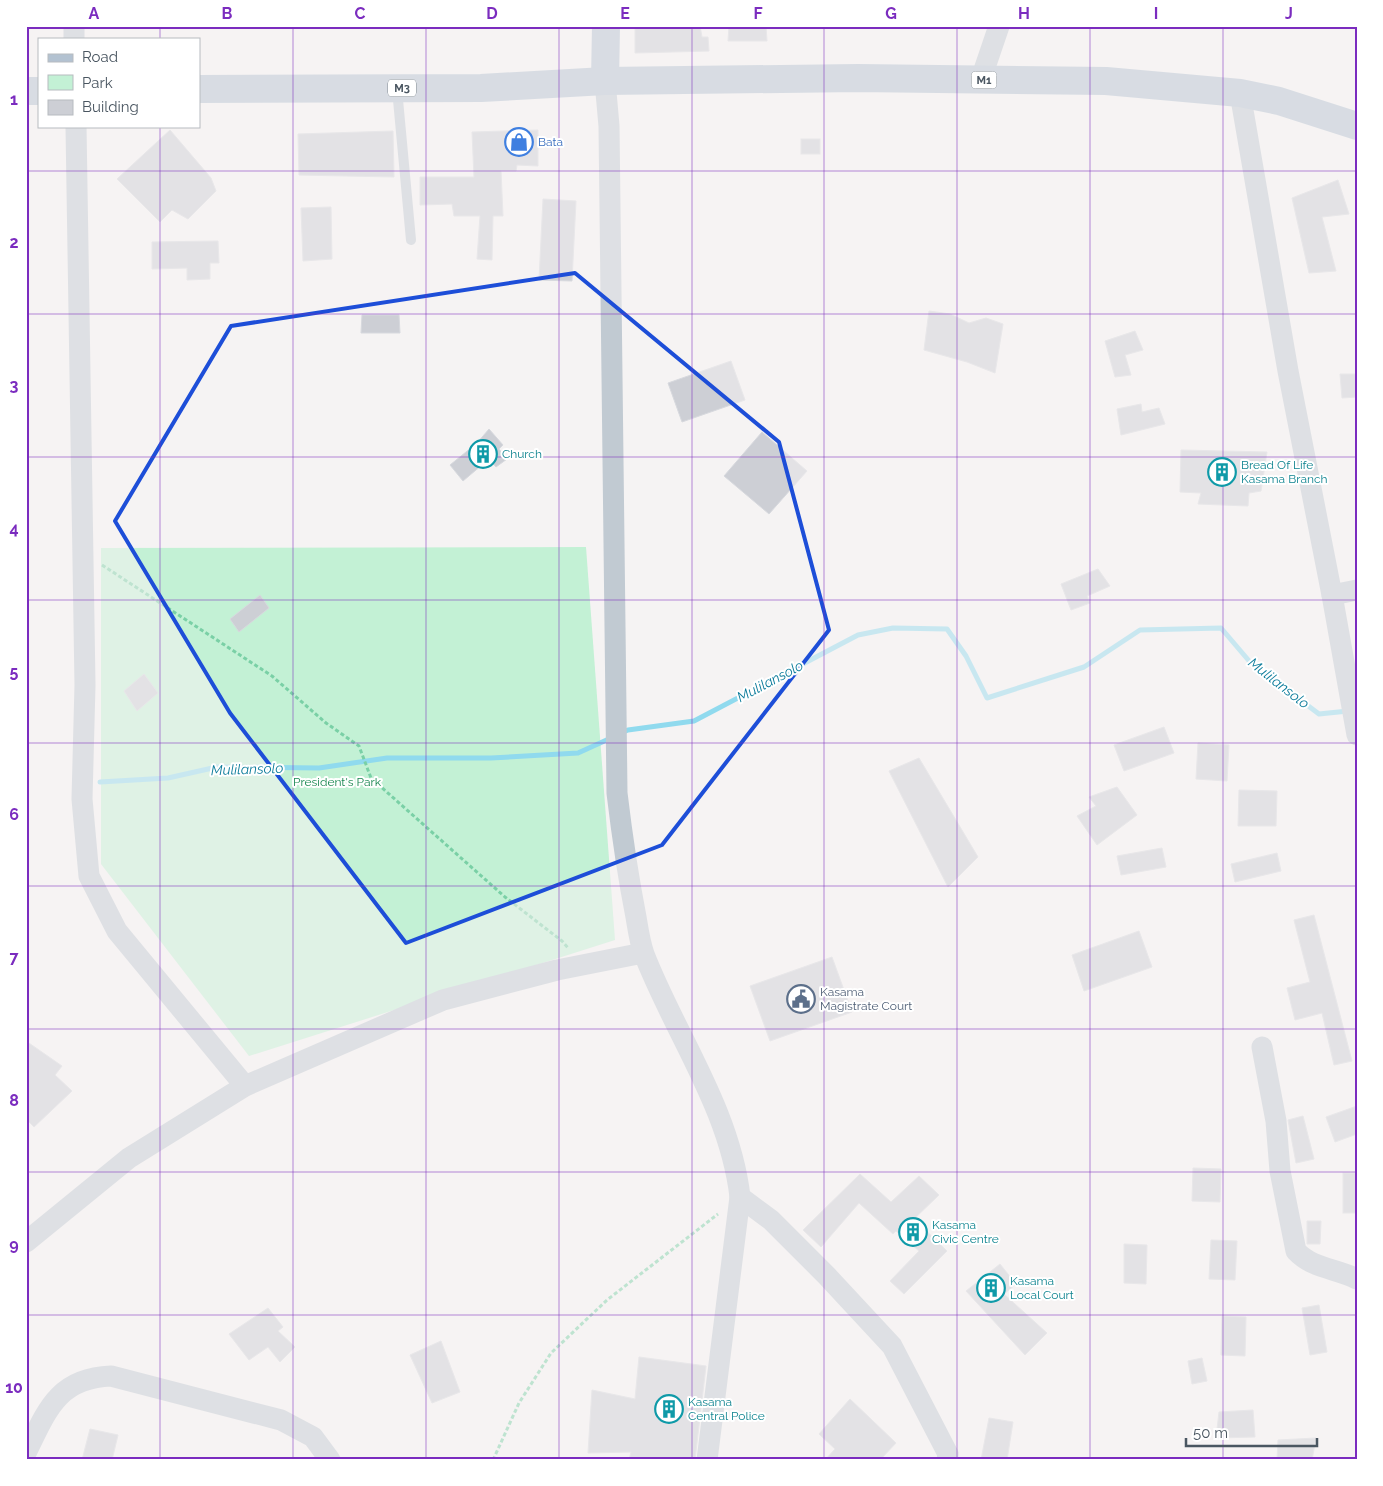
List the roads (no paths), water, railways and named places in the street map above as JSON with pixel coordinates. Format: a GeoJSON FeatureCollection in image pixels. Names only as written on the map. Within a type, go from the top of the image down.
{"type":"FeatureCollection","features":[{"type":"Feature","properties":{"kind":"main road"},"geometry":{"type":"LineString","coordinates":[[605,81],[606,26]]}},
{"type":"Feature","properties":{"kind":"main road","name":"M1"},"geometry":{"type":"LineString","coordinates":[[605,81],[858,78],[1106,81],[1240,92],[1279,101],[1357,126]]}},
{"type":"Feature","properties":{"kind":"main road","name":"M3"},"geometry":{"type":"LineString","coordinates":[[200,89],[481,88],[605,81]]}},
{"type":"Feature","properties":{"kind":"street"},"geometry":{"type":"LineString","coordinates":[[981,80],[999,26]]}},
{"type":"Feature","properties":{"kind":"street"},"geometry":{"type":"LineString","coordinates":[[605,81],[609,126],[617,793],[628,875],[643,953],[696,1063],[730,1148],[737,1172],[740,1196],[707,1460]]}},
{"type":"Feature","properties":{"kind":"street"},"geometry":{"type":"LineString","coordinates":[[1240,92],[1288,371],[1332,594],[1356,729]]}},
{"type":"Feature","properties":{"kind":"street"},"geometry":{"type":"LineString","coordinates":[[76,128],[85,685],[82,800],[89,876],[117,931],[245,1086]]}},
{"type":"Feature","properties":{"kind":"street"},"geometry":{"type":"LineString","coordinates":[[1332,594],[1357,590]]}},
{"type":"Feature","properties":{"kind":"street"},"geometry":{"type":"LineString","coordinates":[[26,1242],[129,1158],[245,1086],[442,1000],[583,965],[643,953]]}},
{"type":"Feature","properties":{"kind":"street"},"geometry":{"type":"LineString","coordinates":[[1262,1047],[1276,1121],[1280,1170],[1296,1251],[1305,1260],[1319,1267],[1357,1279]]}},
{"type":"Feature","properties":{"kind":"street"},"geometry":{"type":"LineString","coordinates":[[740,1196],[771,1220],[827,1276],[892,1346],[948,1454],[947,1460]]}},
{"type":"Feature","properties":{"kind":"street"},"geometry":{"type":"LineString","coordinates":[[26,1453],[47,1411],[70,1385],[91,1376],[111,1376],[281,1420],[313,1437],[330,1460]]}},
{"type":"Feature","properties":{"kind":"lane"},"geometry":{"type":"LineString","coordinates":[[396,88],[411,240]]}},
{"type":"Feature","properties":{"kind":"waterway","name":"Mulilansolo"},"geometry":{"type":"LineString","coordinates":[[621,733],[628,730],[694,721],[858,635],[893,628],[947,629],[966,656],[987,698],[1084,667],[1140,630],[1221,628],[1250,662],[1319,714],[1348,711]]}},
{"type":"Feature","properties":{"kind":"waterway","name":"Mulilansolo"},"geometry":{"type":"LineString","coordinates":[[100,782],[168,778],[217,767],[319,768],[387,758],[491,758],[578,753],[611,738]]}},
{"type":"Feature","properties":{"kind":"place","name":"Bata"},"geometry":{"type":"Point","coordinates":[519,142]}},
{"type":"Feature","properties":{"kind":"place","name":"Church"},"geometry":{"type":"Point","coordinates":[483,454]}},
{"type":"Feature","properties":{"kind":"place","name":"Bread Of Life Kasama Branch"},"geometry":{"type":"Point","coordinates":[1222,472]}},
{"type":"Feature","properties":{"kind":"place","name":"Kasama Magistrate Court"},"geometry":{"type":"Point","coordinates":[801,999]}},
{"type":"Feature","properties":{"kind":"place","name":"Kasama Civic Centre"},"geometry":{"type":"Point","coordinates":[913,1232]}},
{"type":"Feature","properties":{"kind":"place","name":"Kasama Local Court"},"geometry":{"type":"Point","coordinates":[991,1288]}},
{"type":"Feature","properties":{"kind":"place","name":"Kasama Central Police"},"geometry":{"type":"Point","coordinates":[669,1409]}},
{"type":"Feature","properties":{"kind":"park label","name":"President's Park"},"geometry":{"type":"Point","coordinates":[337,782]}}]}
